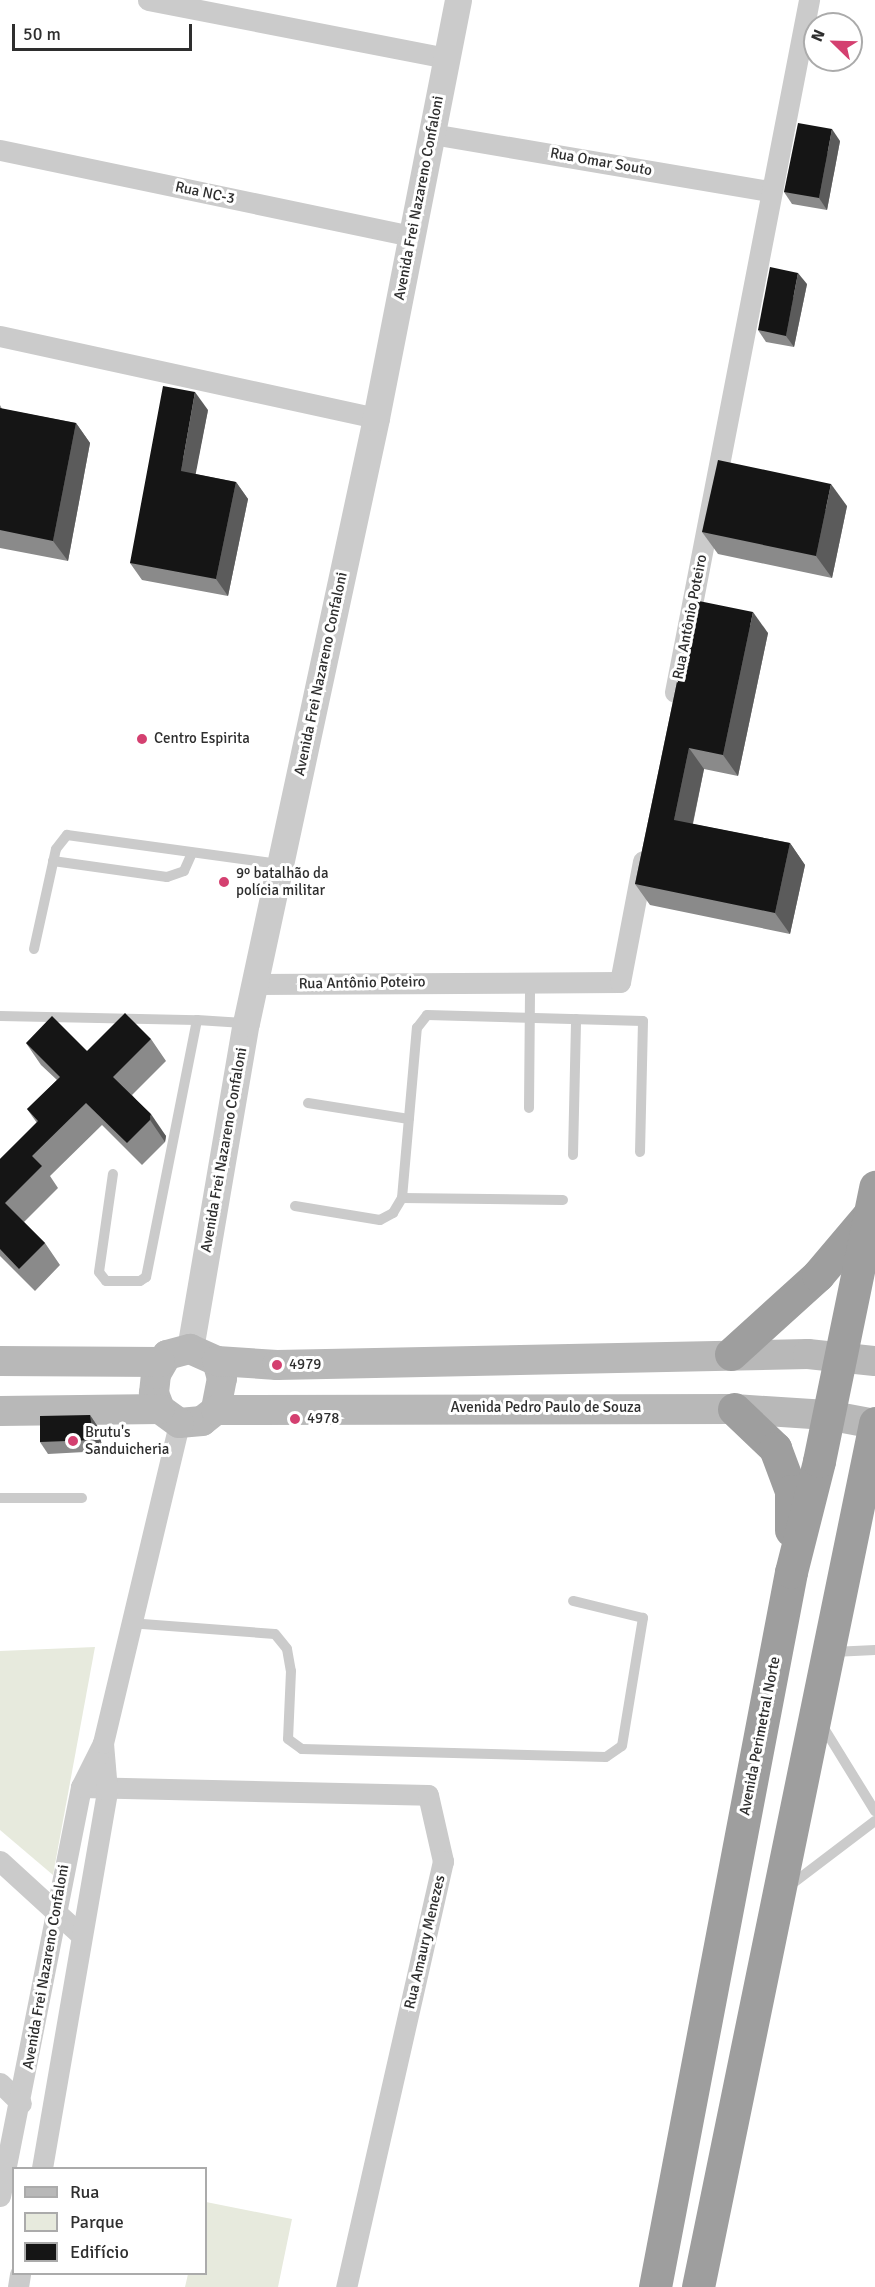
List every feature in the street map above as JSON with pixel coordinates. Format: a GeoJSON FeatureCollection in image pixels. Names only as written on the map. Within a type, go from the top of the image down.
{"type":"FeatureCollection","features":[{"type":"Feature","properties":{"kind":"highway"},"geometry":{"type":"LineString","coordinates":[[731,1354],[818,1275],[872,1200]]}},
{"type":"Feature","properties":{"kind":"highway","name":"Avenida Perimetral Norte"},"geometry":{"type":"LineString","coordinates":[[655,2287],[791,1572],[840,1357],[872,1200]]}},
{"type":"Feature","properties":{"kind":"highway"},"geometry":{"type":"LineString","coordinates":[[734,1409],[775,1448],[784,1467],[791,1491],[791,1572]]}},
{"type":"Feature","properties":{"kind":"highway"},"geometry":{"type":"LineString","coordinates":[[698,2287],[825,1652],[863,1525],[875,1423]]}},
{"type":"Feature","properties":{"kind":"main road"},"geometry":{"type":"LineString","coordinates":[[0,1361],[160,1362],[177,1350],[190,1349],[217,1361],[277,1365],[731,1354],[840,1357],[875,1361]]}},
{"type":"Feature","properties":{"kind":"main road"},"geometry":{"type":"LineString","coordinates":[[0,1411],[170,1416],[202,1421],[216,1410],[222,1378],[217,1361]]}},
{"type":"Feature","properties":{"kind":"main road"},"geometry":{"type":"LineString","coordinates":[[160,1362],[154,1393],[170,1416]]}},
{"type":"Feature","properties":{"kind":"main road","name":"Avenida Pedro Paulo de Souza"},"geometry":{"type":"LineString","coordinates":[[216,1410],[734,1409],[827,1415],[875,1423]]}},
{"type":"Feature","properties":{"kind":"street"},"geometry":{"type":"LineString","coordinates":[[148,0],[446,58]]}},
{"type":"Feature","properties":{"kind":"street","name":"Avenida Frei Nazareno Confaloni"},"geometry":{"type":"LineString","coordinates":[[190,1349],[246,1023],[376,418],[458,0]]}},
{"type":"Feature","properties":{"kind":"street","name":"Rua Antônio Poteiro"},"geometry":{"type":"LineString","coordinates":[[671,714],[770,191],[809,0]]}},
{"type":"Feature","properties":{"kind":"street","name":"Rua Omar Souto"},"geometry":{"type":"LineString","coordinates":[[432,134],[770,191]]}},
{"type":"Feature","properties":{"kind":"street","name":"Rua NC-3"},"geometry":{"type":"LineString","coordinates":[[0,150],[410,236]]}},
{"type":"Feature","properties":{"kind":"street"},"geometry":{"type":"LineString","coordinates":[[0,336],[376,418]]}},
{"type":"Feature","properties":{"kind":"street","name":"Rua Antônio Poteiro"},"geometry":{"type":"LineString","coordinates":[[255,984],[620,982],[647,842]]}},
{"type":"Feature","properties":{"kind":"street","name":"Avenida Frei Nazareno Confaloni"},"geometry":{"type":"LineString","coordinates":[[0,2196],[21,2103],[54,1911],[81,1787],[103,1743],[170,1416]]}},
{"type":"Feature","properties":{"kind":"street","name":"Avenida Frei Nazareno Confaloni"},"geometry":{"type":"LineString","coordinates":[[42,2167],[107,1790],[103,1743]]}},
{"type":"Feature","properties":{"kind":"street","name":"Rua Amaury Menezes"},"geometry":{"type":"LineString","coordinates":[[81,1787],[107,1790],[428,1795],[443,1861],[346,2287]]}},
{"type":"Feature","properties":{"kind":"street"},"geometry":{"type":"LineString","coordinates":[[0,1861],[81,1935]]}},
{"type":"Feature","properties":{"kind":"street"},"geometry":{"type":"LineString","coordinates":[[0,2083],[21,2103]]}},
{"type":"Feature","properties":{"kind":"lane"},"geometry":{"type":"LineString","coordinates":[[34,949],[53,861],[60,841],[67,835],[80,834],[192,853],[279,864]]}},
{"type":"Feature","properties":{"kind":"lane"},"geometry":{"type":"LineString","coordinates":[[53,861],[166,877],[184,871],[192,853]]}},
{"type":"Feature","properties":{"kind":"lane"},"geometry":{"type":"LineString","coordinates":[[529,1107],[530,981]]}},
{"type":"Feature","properties":{"kind":"lane"},"geometry":{"type":"LineString","coordinates":[[0,1016],[246,1023]]}},
{"type":"Feature","properties":{"kind":"lane"},"geometry":{"type":"LineString","coordinates":[[295,1206],[380,1220],[393,1213],[402,1198],[417,1028],[428,1016],[643,1021],[640,1152]]}},
{"type":"Feature","properties":{"kind":"lane"},"geometry":{"type":"LineString","coordinates":[[573,1155],[576,1019]]}},
{"type":"Feature","properties":{"kind":"lane"},"geometry":{"type":"LineString","coordinates":[[113,1174],[99,1272],[106,1281],[140,1281],[146,1277],[197,1020]]}},
{"type":"Feature","properties":{"kind":"lane"},"geometry":{"type":"LineString","coordinates":[[308,1103],[409,1119]]}},
{"type":"Feature","properties":{"kind":"lane"},"geometry":{"type":"LineString","coordinates":[[402,1198],[563,1200]]}},
{"type":"Feature","properties":{"kind":"lane"},"geometry":{"type":"LineString","coordinates":[[0,1498],[82,1498]]}},
{"type":"Feature","properties":{"kind":"lane"},"geometry":{"type":"LineString","coordinates":[[129,1623],[274,1635],[286,1649],[291,1671],[288,1739],[302,1749],[606,1757],[622,1746],[643,1618],[573,1601]]}},
{"type":"Feature","properties":{"kind":"lane"},"geometry":{"type":"LineString","coordinates":[[825,1652],[875,1650]]}},
{"type":"Feature","properties":{"kind":"lane"},"geometry":{"type":"LineString","coordinates":[[813,1711],[875,1811]]}},
{"type":"Feature","properties":{"kind":"lane"},"geometry":{"type":"LineString","coordinates":[[776,1896],[875,1821]]}},
{"type":"Feature","properties":{"kind":"green space"},"geometry":{"type":"Polygon","coordinates":[[[95,1647],[53,1875],[0,1830],[0,1651],[95,1647]]]}},
{"type":"Feature","properties":{"kind":"green space"},"geometry":{"type":"Polygon","coordinates":[[[207,2202],[292,2219],[278,2287],[185,2287],[188,2275],[207,2275],[207,2202]]]}},
{"type":"Feature","properties":{"kind":"building"},"geometry":{"type":"Polygon","coordinates":[[[798,123],[832,129],[819,198],[784,192],[798,123]]]}},
{"type":"Feature","properties":{"kind":"building"},"geometry":{"type":"Polygon","coordinates":[[[770,267],[798,273],[786,336],[758,330],[770,267]]]}},
{"type":"Feature","properties":{"kind":"building"},"geometry":{"type":"Polygon","coordinates":[[[163,386],[195,392],[181,471],[236,482],[216,579],[130,563],[163,386]]]}},
{"type":"Feature","properties":{"kind":"building"},"geometry":{"type":"Polygon","coordinates":[[[0,408],[76,423],[53,541],[0,530],[0,408]]]}},
{"type":"Feature","properties":{"kind":"building"},"geometry":{"type":"Polygon","coordinates":[[[718,460],[831,484],[816,556],[702,532],[718,460]]]}},
{"type":"Feature","properties":{"kind":"building"},"geometry":{"type":"Polygon","coordinates":[[[694,600],[753,612],[723,755],[689,748],[674,820],[790,843],[775,913],[635,884],[694,600]]]}},
{"type":"Feature","properties":{"kind":"building"},"geometry":{"type":"Polygon","coordinates":[[[125,1013],[151,1039],[113,1077],[151,1114],[150,1120],[127,1143],[86,1103],[32,1156],[42,1166],[5,1203],[45,1243],[19,1269],[0,1249],[0,1159],[38,1121],[27,1109],[60,1077],[26,1043],[52,1016],[87,1051],[125,1013]]]}},
{"type":"Feature","properties":{"kind":"building"},"geometry":{"type":"Polygon","coordinates":[[[90,1415],[94,1440],[40,1442],[40,1416],[90,1415]]]}},
{"type":"Feature","properties":{"kind":"place","name":"Centro Espirita"},"geometry":{"type":"Point","coordinates":[142,739]}},
{"type":"Feature","properties":{"kind":"place","name":"9º batalhão da polícia militar"},"geometry":{"type":"Point","coordinates":[224,882]}},
{"type":"Feature","properties":{"kind":"place","name":"4979"},"geometry":{"type":"Point","coordinates":[277,1365]}},
{"type":"Feature","properties":{"kind":"place","name":"4978"},"geometry":{"type":"Point","coordinates":[295,1419]}},
{"type":"Feature","properties":{"kind":"place","name":"Brutu's Sanduicheria"},"geometry":{"type":"Point","coordinates":[73,1441]}}]}
